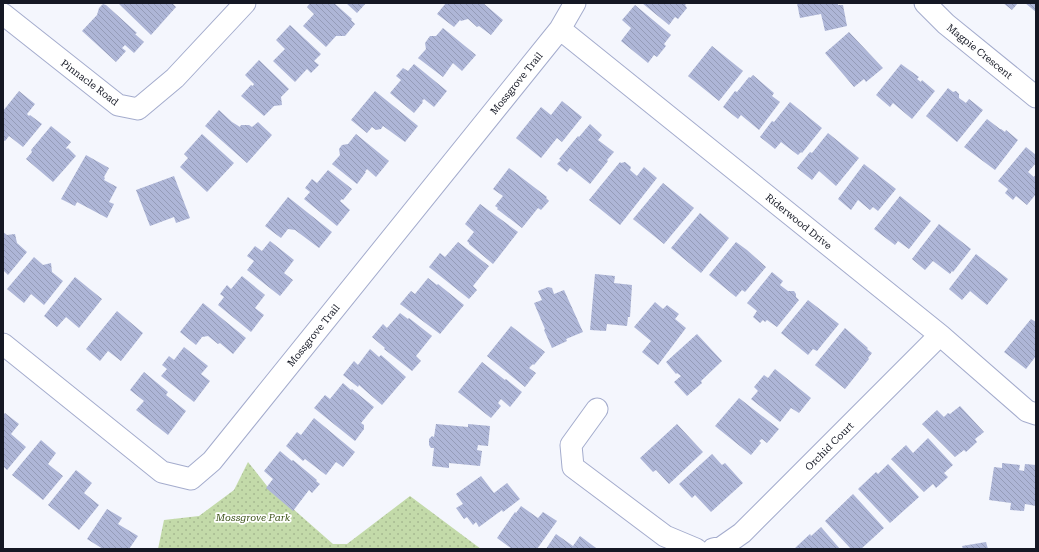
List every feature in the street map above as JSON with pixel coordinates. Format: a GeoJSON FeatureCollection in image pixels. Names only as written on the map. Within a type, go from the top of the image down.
{"type":"FeatureCollection","features":[{"type":"Feature","properties":{"kind":"street","name":"Pinnacle Road"},"geometry":{"type":"LineString","coordinates":[[3,14],[118,105],[138,109],[175,78],[245,3]]}},
{"type":"Feature","properties":{"kind":"street","name":"Mossgrove Trail"},"geometry":{"type":"LineString","coordinates":[[3,344],[162,472],[191,479],[212,461],[560,29],[575,3]]}},
{"type":"Feature","properties":{"kind":"street","name":"Magpie Crescent"},"geometry":{"type":"LineString","coordinates":[[925,3],[946,24],[1036,97]]}},
{"type":"Feature","properties":{"kind":"street","name":"Riderwood Drive"},"geometry":{"type":"LineString","coordinates":[[560,29],[940,335],[1028,411],[1036,414]]}},
{"type":"Feature","properties":{"kind":"street","name":"Orchid Court"},"geometry":{"type":"LineString","coordinates":[[713,549],[722,547],[742,533],[940,335]]}},
{"type":"Feature","properties":{"kind":"street"},"geometry":{"type":"LineString","coordinates":[[597,409],[571,445],[573,467],[665,536],[696,549]]}},
{"type":"Feature","properties":{"kind":"green space","name":"Mossgrove Park"},"geometry":{"type":"Polygon","coordinates":[[[248,462],[267,486],[333,544],[347,544],[410,496],[481,549],[158,549],[164,520],[199,516],[234,490],[248,462]]]}},
{"type":"Feature","properties":{"kind":"building"},"geometry":{"type":"Polygon","coordinates":[[[118,3],[172,3],[176,7],[151,35],[118,3]]]}},
{"type":"Feature","properties":{"kind":"building"},"geometry":{"type":"Polygon","coordinates":[[[310,3],[334,3],[352,19],[351,20],[355,24],[345,36],[336,36],[326,47],[303,26],[314,14],[307,7],[310,3]]]}},
{"type":"Feature","properties":{"kind":"building"},"geometry":{"type":"Polygon","coordinates":[[[346,3],[366,3],[357,13],[346,3]]]}},
{"type":"Feature","properties":{"kind":"building"},"geometry":{"type":"Polygon","coordinates":[[[446,3],[483,3],[503,20],[491,35],[479,26],[477,27],[468,19],[460,20],[454,27],[437,14],[446,3]]]}},
{"type":"Feature","properties":{"kind":"building"},"geometry":{"type":"Polygon","coordinates":[[[642,3],[687,3],[685,5],[687,8],[678,19],[675,17],[669,25],[642,3]]]}},
{"type":"Feature","properties":{"kind":"building"},"geometry":{"type":"Polygon","coordinates":[[[797,3],[838,3],[838,5],[843,5],[847,26],[825,31],[821,14],[800,18],[797,3]]]}},
{"type":"Feature","properties":{"kind":"building"},"geometry":{"type":"Polygon","coordinates":[[[1003,3],[1018,3],[1012,10],[1003,3]]]}},
{"type":"Feature","properties":{"kind":"building"},"geometry":{"type":"Polygon","coordinates":[[[1025,3],[1036,3],[1036,12],[1025,3]]]}},
{"type":"Feature","properties":{"kind":"building"},"geometry":{"type":"Polygon","coordinates":[[[103,4],[137,33],[135,34],[144,42],[134,53],[125,45],[122,48],[126,51],[116,62],[82,31],[97,15],[99,8],[103,4]]]}},
{"type":"Feature","properties":{"kind":"building"},"geometry":{"type":"Polygon","coordinates":[[[635,5],[671,35],[664,44],[666,46],[657,57],[654,55],[648,63],[621,41],[631,28],[622,20],[635,5]]]}},
{"type":"Feature","properties":{"kind":"building"},"geometry":{"type":"Polygon","coordinates":[[[290,25],[321,54],[314,61],[319,65],[311,73],[307,69],[295,82],[273,61],[285,49],[276,40],[290,25]]]}},
{"type":"Feature","properties":{"kind":"building"},"geometry":{"type":"Polygon","coordinates":[[[443,28],[476,55],[462,71],[453,63],[443,77],[418,58],[426,49],[425,43],[430,36],[436,36],[443,28]]]}},
{"type":"Feature","properties":{"kind":"building"},"geometry":{"type":"Polygon","coordinates":[[[849,32],[883,68],[866,82],[864,79],[854,87],[825,53],[849,32]]]}},
{"type":"Feature","properties":{"kind":"building"},"geometry":{"type":"Polygon","coordinates":[[[712,46],[743,71],[719,101],[688,76],[712,46]]]}},
{"type":"Feature","properties":{"kind":"building"},"geometry":{"type":"Polygon","coordinates":[[[259,60],[289,89],[281,97],[282,105],[274,106],[264,116],[241,96],[251,85],[253,86],[254,84],[245,75],[259,60]]]}},
{"type":"Feature","properties":{"kind":"building"},"geometry":{"type":"Polygon","coordinates":[[[414,64],[447,91],[434,107],[424,99],[414,113],[390,93],[401,80],[396,76],[403,68],[408,71],[414,64]]]}},
{"type":"Feature","properties":{"kind":"building"},"geometry":{"type":"Polygon","coordinates":[[[901,64],[919,77],[917,79],[921,82],[922,80],[935,91],[912,119],[893,103],[890,107],[876,95],[901,64]]]}},
{"type":"Feature","properties":{"kind":"building"},"geometry":{"type":"Polygon","coordinates":[[[753,75],[774,93],[772,96],[780,102],[759,130],[741,115],[738,119],[723,107],[735,91],[737,92],[749,77],[750,78],[753,75]]]}},
{"type":"Feature","properties":{"kind":"building"},"geometry":{"type":"Polygon","coordinates":[[[948,88],[953,92],[956,91],[959,94],[959,98],[966,103],[969,99],[983,110],[957,142],[926,116],[948,88]]]}},
{"type":"Feature","properties":{"kind":"building"},"geometry":{"type":"Polygon","coordinates":[[[19,91],[35,104],[27,114],[42,124],[23,147],[9,136],[5,141],[3,140],[3,111],[19,91]]]}},
{"type":"Feature","properties":{"kind":"building"},"geometry":{"type":"Polygon","coordinates":[[[375,91],[418,126],[405,142],[383,126],[381,129],[376,130],[372,127],[367,133],[351,120],[375,91]]]}},
{"type":"Feature","properties":{"kind":"building"},"geometry":{"type":"Polygon","coordinates":[[[562,101],[582,117],[562,142],[557,138],[541,158],[516,138],[541,107],[551,115],[562,101]]]}},
{"type":"Feature","properties":{"kind":"building"},"geometry":{"type":"Polygon","coordinates":[[[790,102],[822,128],[802,153],[801,152],[798,155],[781,142],[775,149],[760,137],[772,121],[774,122],[790,102]]]}},
{"type":"Feature","properties":{"kind":"building"},"geometry":{"type":"Polygon","coordinates":[[[219,110],[240,127],[241,125],[249,125],[252,127],[258,122],[272,135],[247,163],[205,126],[219,110]]]}},
{"type":"Feature","properties":{"kind":"building"},"geometry":{"type":"Polygon","coordinates":[[[987,119],[1005,132],[1006,130],[1018,140],[995,170],[964,147],[987,119]]]}},
{"type":"Feature","properties":{"kind":"building"},"geometry":{"type":"Polygon","coordinates":[[[590,124],[602,135],[598,140],[614,152],[590,184],[570,168],[567,172],[557,164],[561,160],[559,159],[590,124]]]}},
{"type":"Feature","properties":{"kind":"building"},"geometry":{"type":"Polygon","coordinates":[[[51,126],[71,142],[66,148],[68,148],[76,156],[53,182],[26,159],[32,152],[31,150],[51,126]]]}},
{"type":"Feature","properties":{"kind":"building"},"geometry":{"type":"Polygon","coordinates":[[[828,133],[859,158],[836,186],[819,171],[812,180],[797,168],[810,152],[812,153],[828,133]]]}},
{"type":"Feature","properties":{"kind":"building"},"geometry":{"type":"Polygon","coordinates":[[[202,134],[234,163],[207,192],[180,167],[188,158],[184,154],[202,134]]]}},
{"type":"Feature","properties":{"kind":"building"},"geometry":{"type":"Polygon","coordinates":[[[356,134],[389,161],[376,177],[367,169],[357,184],[332,164],[340,155],[339,149],[342,145],[348,144],[356,134]]]}},
{"type":"Feature","properties":{"kind":"building"},"geometry":{"type":"Polygon","coordinates":[[[1026,147],[1036,155],[1036,163],[1028,172],[1034,177],[1036,174],[1036,194],[1027,205],[1016,196],[1013,200],[1005,193],[1008,189],[998,181],[1026,147]]]}},
{"type":"Feature","properties":{"kind":"building"},"geometry":{"type":"Polygon","coordinates":[[[86,155],[109,168],[104,180],[117,187],[109,202],[114,204],[107,218],[77,202],[75,206],[61,199],[86,155]]]}},
{"type":"Feature","properties":{"kind":"building"},"geometry":{"type":"Polygon","coordinates":[[[620,162],[625,162],[631,167],[630,170],[637,176],[644,167],[657,178],[620,225],[589,200],[620,162]]]}},
{"type":"Feature","properties":{"kind":"building"},"geometry":{"type":"Polygon","coordinates":[[[864,164],[896,189],[878,211],[873,207],[870,210],[858,200],[851,210],[838,199],[864,164]]]}},
{"type":"Feature","properties":{"kind":"building"},"geometry":{"type":"Polygon","coordinates":[[[509,168],[547,197],[546,198],[549,201],[541,210],[538,208],[522,228],[495,206],[503,196],[493,189],[509,168]]]}},
{"type":"Feature","properties":{"kind":"building"},"geometry":{"type":"Polygon","coordinates":[[[328,170],[352,189],[343,200],[342,199],[340,201],[350,210],[337,226],[304,199],[310,192],[305,188],[312,179],[317,183],[328,170]]]}},
{"type":"Feature","properties":{"kind":"building"},"geometry":{"type":"Polygon","coordinates":[[[174,176],[190,218],[176,223],[174,217],[150,226],[136,190],[174,176]]]}},
{"type":"Feature","properties":{"kind":"building"},"geometry":{"type":"Polygon","coordinates":[[[663,183],[694,208],[664,244],[633,219],[663,183]]]}},
{"type":"Feature","properties":{"kind":"building"},"geometry":{"type":"Polygon","coordinates":[[[900,196],[931,221],[909,249],[898,241],[895,245],[874,229],[900,196]]]}},
{"type":"Feature","properties":{"kind":"building"},"geometry":{"type":"Polygon","coordinates":[[[288,197],[332,232],[319,248],[295,230],[288,229],[281,238],[265,226],[288,197]]]}},
{"type":"Feature","properties":{"kind":"building"},"geometry":{"type":"Polygon","coordinates":[[[480,204],[518,232],[493,264],[467,241],[474,232],[465,224],[480,204]]]}},
{"type":"Feature","properties":{"kind":"building"},"geometry":{"type":"Polygon","coordinates":[[[700,213],[729,238],[701,273],[671,248],[700,213]]]}},
{"type":"Feature","properties":{"kind":"building"},"geometry":{"type":"Polygon","coordinates":[[[939,224],[971,249],[950,274],[933,261],[925,270],[912,259],[939,224]]]}},
{"type":"Feature","properties":{"kind":"building"},"geometry":{"type":"Polygon","coordinates":[[[3,232],[7,235],[15,234],[17,243],[27,252],[8,275],[3,270],[3,232]]]}},
{"type":"Feature","properties":{"kind":"building"},"geometry":{"type":"Polygon","coordinates":[[[270,241],[294,260],[284,273],[293,280],[280,296],[247,270],[254,261],[247,256],[255,246],[262,251],[270,241]]]}},
{"type":"Feature","properties":{"kind":"building"},"geometry":{"type":"Polygon","coordinates":[[[458,242],[489,266],[473,286],[477,290],[469,299],[429,267],[440,253],[445,257],[458,242]]]}},
{"type":"Feature","properties":{"kind":"building"},"geometry":{"type":"Polygon","coordinates":[[[736,242],[766,267],[745,292],[742,290],[736,297],[709,275],[736,242]]]}},
{"type":"Feature","properties":{"kind":"building"},"geometry":{"type":"Polygon","coordinates":[[[976,254],[1008,279],[987,305],[970,291],[962,300],[949,289],[976,254]]]}},
{"type":"Feature","properties":{"kind":"building"},"geometry":{"type":"Polygon","coordinates":[[[34,257],[43,265],[51,263],[52,272],[63,281],[44,305],[31,294],[24,303],[7,289],[34,257]]]}},
{"type":"Feature","properties":{"kind":"building"},"geometry":{"type":"Polygon","coordinates":[[[772,272],[783,281],[780,285],[788,291],[794,291],[799,300],[777,327],[767,320],[765,322],[763,320],[760,323],[753,317],[757,311],[747,303],[772,272]]]}},
{"type":"Feature","properties":{"kind":"building"},"geometry":{"type":"Polygon","coordinates":[[[595,274],[615,276],[614,283],[632,285],[630,317],[628,317],[627,326],[607,324],[606,331],[590,330],[595,274]]]}},
{"type":"Feature","properties":{"kind":"building"},"geometry":{"type":"Polygon","coordinates":[[[242,276],[265,295],[255,308],[264,315],[251,332],[218,305],[224,297],[220,294],[227,285],[231,289],[242,276]]]}},
{"type":"Feature","properties":{"kind":"building"},"geometry":{"type":"Polygon","coordinates":[[[75,277],[102,299],[79,328],[66,317],[57,327],[44,316],[75,277]]]}},
{"type":"Feature","properties":{"kind":"building"},"geometry":{"type":"Polygon","coordinates":[[[428,278],[437,285],[438,284],[464,305],[440,334],[400,304],[411,291],[415,294],[428,278]]]}},
{"type":"Feature","properties":{"kind":"building"},"geometry":{"type":"Polygon","coordinates":[[[548,287],[552,288],[554,294],[564,290],[583,332],[566,339],[567,341],[552,348],[534,303],[542,300],[538,291],[548,287]]]}},
{"type":"Feature","properties":{"kind":"building"},"geometry":{"type":"Polygon","coordinates":[[[808,300],[839,324],[817,351],[813,349],[808,355],[781,333],[808,300]]]}},
{"type":"Feature","properties":{"kind":"building"},"geometry":{"type":"Polygon","coordinates":[[[655,302],[663,309],[667,305],[679,314],[675,319],[686,328],[658,365],[642,352],[651,341],[634,327],[655,302]]]}},
{"type":"Feature","properties":{"kind":"building"},"geometry":{"type":"Polygon","coordinates":[[[203,303],[246,338],[233,354],[220,343],[218,344],[208,336],[202,337],[196,345],[180,332],[203,303]]]}},
{"type":"Feature","properties":{"kind":"building"},"geometry":{"type":"Polygon","coordinates":[[[117,311],[143,333],[121,361],[108,351],[100,361],[86,349],[117,311]]]}},
{"type":"Feature","properties":{"kind":"building"},"geometry":{"type":"Polygon","coordinates":[[[400,313],[432,336],[416,356],[421,361],[412,371],[384,349],[385,348],[372,337],[383,324],[387,328],[400,313]]]}},
{"type":"Feature","properties":{"kind":"building"},"geometry":{"type":"Polygon","coordinates":[[[1031,319],[1036,322],[1036,356],[1026,369],[1004,352],[1031,319]]]}},
{"type":"Feature","properties":{"kind":"building"},"geometry":{"type":"Polygon","coordinates":[[[511,326],[545,352],[534,365],[533,364],[529,368],[536,373],[525,387],[487,356],[511,326]]]}},
{"type":"Feature","properties":{"kind":"building"},"geometry":{"type":"Polygon","coordinates":[[[845,328],[872,353],[868,358],[869,359],[845,389],[815,365],[845,328]]]}},
{"type":"Feature","properties":{"kind":"building"},"geometry":{"type":"Polygon","coordinates":[[[697,334],[722,361],[701,381],[702,383],[687,396],[674,382],[681,376],[677,373],[676,374],[666,362],[697,334]]]}},
{"type":"Feature","properties":{"kind":"building"},"geometry":{"type":"Polygon","coordinates":[[[184,347],[208,366],[201,374],[210,381],[194,402],[161,376],[167,369],[162,365],[169,356],[174,360],[184,347]]]}},
{"type":"Feature","properties":{"kind":"building"},"geometry":{"type":"Polygon","coordinates":[[[370,349],[379,357],[381,355],[406,377],[382,405],[359,385],[358,387],[343,375],[354,361],[358,365],[370,349]]]}},
{"type":"Feature","properties":{"kind":"building"},"geometry":{"type":"Polygon","coordinates":[[[482,362],[522,392],[510,407],[501,399],[498,403],[501,406],[491,418],[458,392],[482,362]]]}},
{"type":"Feature","properties":{"kind":"building"},"geometry":{"type":"Polygon","coordinates":[[[775,369],[811,398],[799,413],[791,408],[780,422],[751,399],[758,391],[754,387],[764,375],[768,378],[775,369]]]}},
{"type":"Feature","properties":{"kind":"building"},"geometry":{"type":"Polygon","coordinates":[[[144,372],[168,392],[166,395],[186,411],[168,435],[136,410],[144,401],[130,390],[144,372]]]}},
{"type":"Feature","properties":{"kind":"building"},"geometry":{"type":"Polygon","coordinates":[[[343,383],[374,407],[361,423],[364,425],[364,429],[355,441],[314,408],[325,395],[330,399],[343,383]]]}},
{"type":"Feature","properties":{"kind":"building"},"geometry":{"type":"Polygon","coordinates":[[[739,398],[779,429],[767,443],[762,439],[759,441],[761,443],[751,455],[715,426],[739,398]]]}},
{"type":"Feature","properties":{"kind":"building"},"geometry":{"type":"Polygon","coordinates":[[[960,406],[984,432],[975,439],[977,442],[966,452],[964,450],[955,457],[922,424],[937,410],[944,417],[960,406]]]}},
{"type":"Feature","properties":{"kind":"building"},"geometry":{"type":"Polygon","coordinates":[[[5,413],[19,424],[11,434],[26,447],[7,470],[3,466],[3,415],[5,413]]]}},
{"type":"Feature","properties":{"kind":"building"},"geometry":{"type":"Polygon","coordinates":[[[314,418],[355,452],[343,467],[336,462],[326,475],[305,459],[303,461],[286,446],[297,432],[301,435],[314,418]]]}},
{"type":"Feature","properties":{"kind":"building"},"geometry":{"type":"Polygon","coordinates":[[[436,424],[468,427],[468,424],[490,426],[488,446],[478,445],[477,450],[482,451],[480,466],[449,463],[449,468],[432,466],[434,448],[431,448],[429,445],[429,439],[432,436],[434,437],[436,424]]]}},
{"type":"Feature","properties":{"kind":"building"},"geometry":{"type":"Polygon","coordinates":[[[677,424],[703,452],[669,484],[656,470],[653,472],[640,458],[677,424]]]}},
{"type":"Feature","properties":{"kind":"building"},"geometry":{"type":"Polygon","coordinates":[[[928,438],[953,465],[944,473],[948,477],[936,488],[933,484],[924,492],[891,459],[906,445],[913,453],[928,438]]]}},
{"type":"Feature","properties":{"kind":"building"},"geometry":{"type":"Polygon","coordinates":[[[41,440],[56,453],[48,464],[63,476],[43,500],[12,475],[41,440]]]}},
{"type":"Feature","properties":{"kind":"building"},"geometry":{"type":"Polygon","coordinates":[[[280,451],[292,461],[293,460],[320,484],[312,493],[309,490],[293,511],[266,488],[273,479],[264,471],[280,451]]]}},
{"type":"Feature","properties":{"kind":"building"},"geometry":{"type":"Polygon","coordinates":[[[712,454],[722,465],[725,463],[743,483],[711,512],[695,495],[692,498],[679,484],[712,454]]]}},
{"type":"Feature","properties":{"kind":"building"},"geometry":{"type":"Polygon","coordinates":[[[1002,463],[1020,465],[1019,470],[1024,471],[1025,464],[1036,465],[1036,506],[1025,504],[1024,511],[1010,510],[1011,503],[989,500],[994,467],[1002,468],[1002,463]]]}},
{"type":"Feature","properties":{"kind":"building"},"geometry":{"type":"Polygon","coordinates":[[[888,464],[919,497],[890,523],[858,489],[876,472],[878,474],[888,464]]]}},
{"type":"Feature","properties":{"kind":"building"},"geometry":{"type":"Polygon","coordinates":[[[76,470],[92,483],[84,493],[99,505],[79,530],[48,505],[76,470]]]}},
{"type":"Feature","properties":{"kind":"building"},"geometry":{"type":"Polygon","coordinates":[[[481,476],[494,493],[507,483],[520,499],[479,527],[476,522],[473,525],[467,517],[464,519],[456,508],[463,504],[456,494],[481,476]]]}},
{"type":"Feature","properties":{"kind":"building"},"geometry":{"type":"Polygon","coordinates":[[[853,494],[884,528],[861,549],[851,549],[825,521],[853,494]]]}},
{"type":"Feature","properties":{"kind":"building"},"geometry":{"type":"Polygon","coordinates":[[[521,506],[538,518],[543,512],[557,521],[537,549],[512,549],[497,538],[521,506]]]}},
{"type":"Feature","properties":{"kind":"building"},"geometry":{"type":"Polygon","coordinates":[[[107,509],[122,518],[118,524],[138,536],[129,549],[103,549],[87,539],[107,509]]]}},
{"type":"Feature","properties":{"kind":"building"},"geometry":{"type":"Polygon","coordinates":[[[821,527],[840,549],[794,549],[810,534],[811,536],[821,527]]]}},
{"type":"Feature","properties":{"kind":"building"},"geometry":{"type":"Polygon","coordinates":[[[556,534],[573,546],[580,536],[596,548],[546,549],[556,534]]]}},
{"type":"Feature","properties":{"kind":"building"},"geometry":{"type":"Polygon","coordinates":[[[986,542],[988,549],[963,549],[962,546],[986,542]]]}}]}
